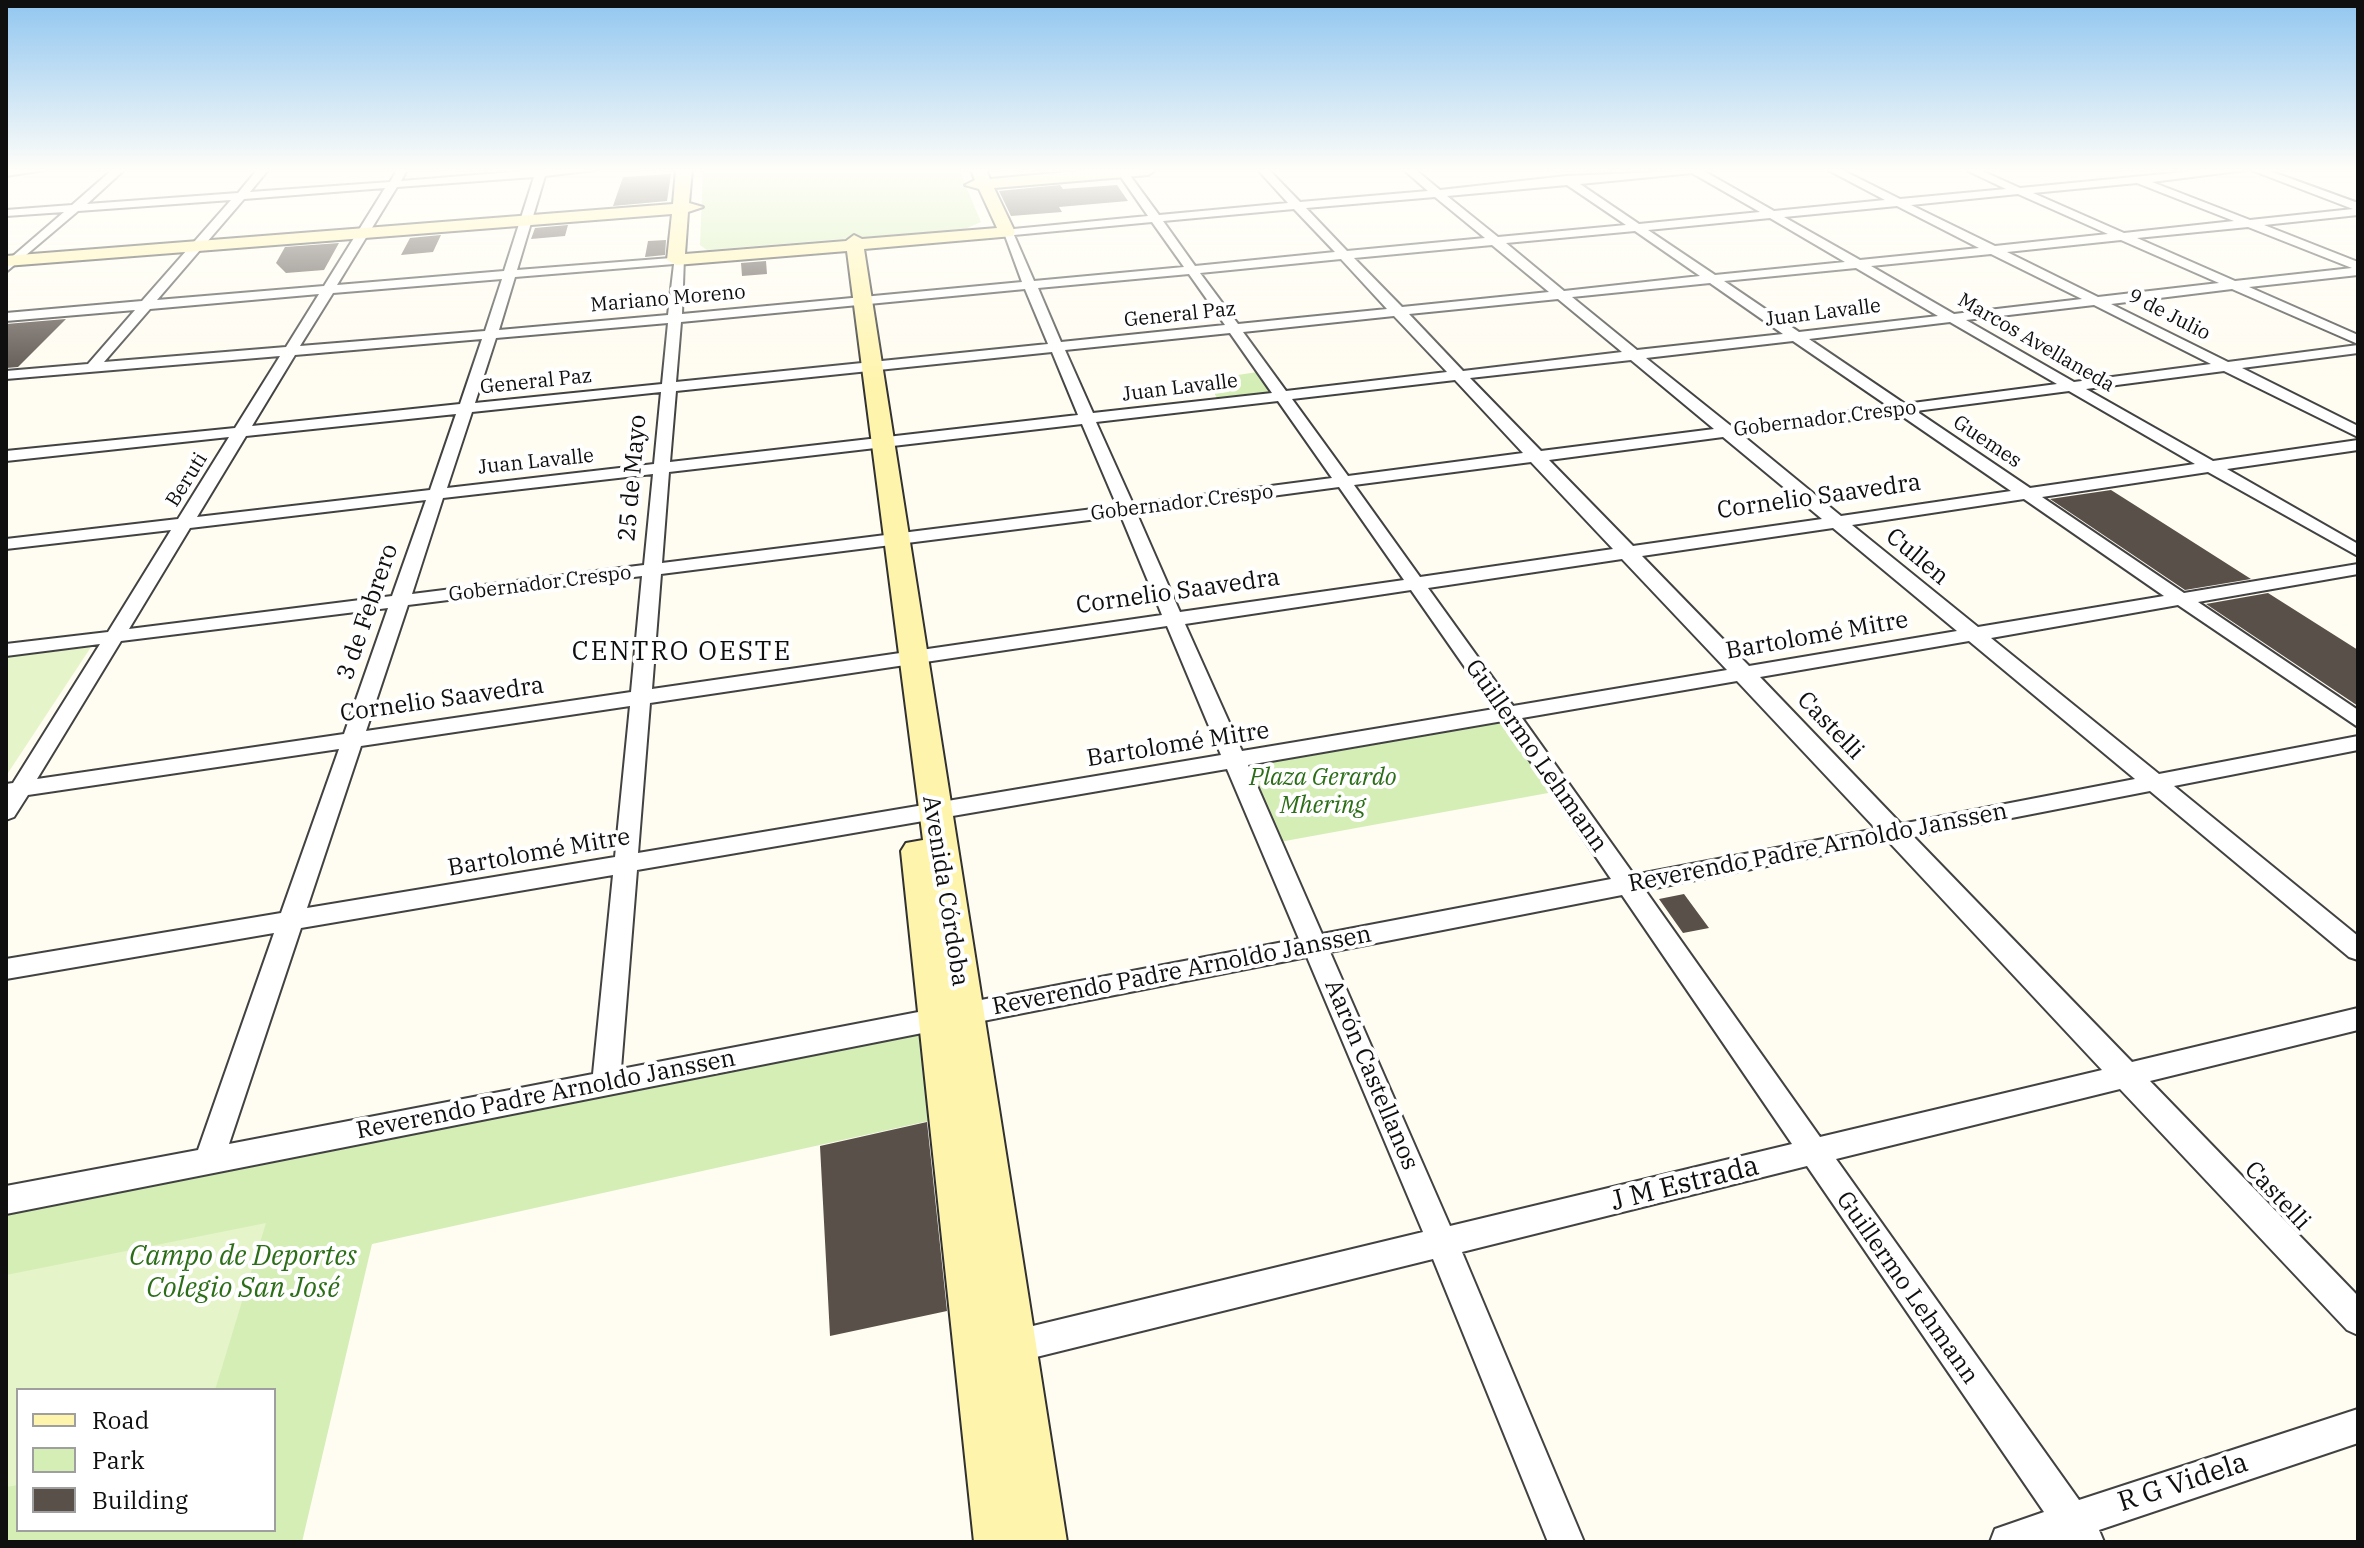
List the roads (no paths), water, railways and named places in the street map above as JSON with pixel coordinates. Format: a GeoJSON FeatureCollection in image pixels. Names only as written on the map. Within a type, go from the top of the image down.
{"type":"FeatureCollection","features":[{"type":"Feature","properties":{"kind":"main road"},"geometry":{"type":"LineString","coordinates":[[9,263],[250,242]]}},
{"type":"Feature","properties":{"kind":"main road","name":"25 de Mayo"},"geometry":{"type":"LineString","coordinates":[[683,256],[684,242]]}},
{"type":"Feature","properties":{"kind":"main road"},"geometry":{"type":"LineString","coordinates":[[847,243],[854,242]]}},
{"type":"Feature","properties":{"kind":"main road"},"geometry":{"type":"LineString","coordinates":[[683,256],[858,242]]}},
{"type":"Feature","properties":{"kind":"main road","name":"Avenida Córdoba"},"geometry":{"type":"LineString","coordinates":[[847,243],[951,1016],[1001,1542]]}},
{"type":"Feature","properties":{"kind":"main road","name":"Avenida Córdoba"},"geometry":{"type":"LineString","coordinates":[[951,1016],[1012,1347],[1040,1542]]}},
{"type":"Feature","properties":{"kind":"street"},"geometry":{"type":"LineString","coordinates":[[9,263],[34,242]]}},
{"type":"Feature","properties":{"kind":"street"},"geometry":{"type":"LineString","coordinates":[[92,368],[201,242]]}},
{"type":"Feature","properties":{"kind":"street","name":"Beruti"},"geometry":{"type":"LineString","coordinates":[[6,812],[13,790],[115,637],[358,242]]}},
{"type":"Feature","properties":{"kind":"street","name":"3 de Febrero"},"geometry":{"type":"LineString","coordinates":[[209,1161],[491,334],[519,242]]}},
{"type":"Feature","properties":{"kind":"street","name":"Aarón Castellanos"},"geometry":{"type":"LineString","coordinates":[[1012,242],[1443,1244],[1566,1542]]}},
{"type":"Feature","properties":{"kind":"street","name":"Guillermo Lehmann"},"geometry":{"type":"LineString","coordinates":[[1171,242],[1510,716],[2078,1531]]}},
{"type":"Feature","properties":{"kind":"street","name":"Castelli"},"geometry":{"type":"LineString","coordinates":[[1334,242],[2358,1319]]}},
{"type":"Feature","properties":{"kind":"street","name":"Mariano Moreno"},"geometry":{"type":"LineString","coordinates":[[6,375],[673,319],[1486,242]]}},
{"type":"Feature","properties":{"kind":"street","name":"Cullen"},"geometry":{"type":"LineString","coordinates":[[1500,242],[2358,950]]}},
{"type":"Feature","properties":{"kind":"street","name":"Guemes"},"geometry":{"type":"LineString","coordinates":[[1659,242],[2358,720]]}},
{"type":"Feature","properties":{"kind":"street","name":"Marcos Avellaneda"},"geometry":{"type":"LineString","coordinates":[[1820,242],[2358,551]]}},
{"type":"Feature","properties":{"kind":"street","name":"9 de Julio"},"geometry":{"type":"LineString","coordinates":[[1980,242],[2358,432]]}},
{"type":"Feature","properties":{"kind":"street","name":"General Paz"},"geometry":{"type":"LineString","coordinates":[[6,456],[2061,242]]}},
{"type":"Feature","properties":{"kind":"street"},"geometry":{"type":"LineString","coordinates":[[2136,242],[2358,340]]}},
{"type":"Feature","properties":{"kind":"street"},"geometry":{"type":"LineString","coordinates":[[2293,242],[2358,269]]}},
{"type":"Feature","properties":{"kind":"street"},"geometry":{"type":"LineString","coordinates":[[6,317],[510,274],[683,256]]}},
{"type":"Feature","properties":{"kind":"street","name":"25 de Mayo"},"geometry":{"type":"LineString","coordinates":[[606,1083],[673,319],[683,256]]}},
{"type":"Feature","properties":{"kind":"street","name":"Juan Lavalle"},"geometry":{"type":"LineString","coordinates":[[6,544],[2100,303],[2358,269]]}},
{"type":"Feature","properties":{"kind":"street","name":"Gobernador Crespo"},"geometry":{"type":"LineString","coordinates":[[6,650],[1128,510],[2358,349]]}},
{"type":"Feature","properties":{"kind":"street","name":"Cornelio Saavedra"},"geometry":{"type":"LineString","coordinates":[[13,790],[2358,445]]}},
{"type":"Feature","properties":{"kind":"street","name":"Bartolomé Mitre"},"geometry":{"type":"LineString","coordinates":[[6,969],[1510,716],[2358,569]]}},
{"type":"Feature","properties":{"kind":"street","name":"Reverendo Padre Arnoldo Janssen"},"geometry":{"type":"LineString","coordinates":[[6,1200],[2358,743]]}},
{"type":"Feature","properties":{"kind":"street","name":"J M Estrada"},"geometry":{"type":"LineString","coordinates":[[1012,1347],[2358,1019]]}},
{"type":"Feature","properties":{"kind":"street","name":"R G Videla"},"geometry":{"type":"LineString","coordinates":[[2008,1542],[2078,1531],[2358,1426]]}},
{"type":"Feature","properties":{"kind":"district","name":"CENTRO OESTE"},"geometry":{"type":"Point","coordinates":[682,652]}},
{"type":"Feature","properties":{"kind":"park label","name":"Plaza Gerardo Mhering"},"geometry":{"type":"Point","coordinates":[1323,792]}},
{"type":"Feature","properties":{"kind":"park label","name":"Campo de Deportes Colegio San José"},"geometry":{"type":"Point","coordinates":[243,1273]}}]}
